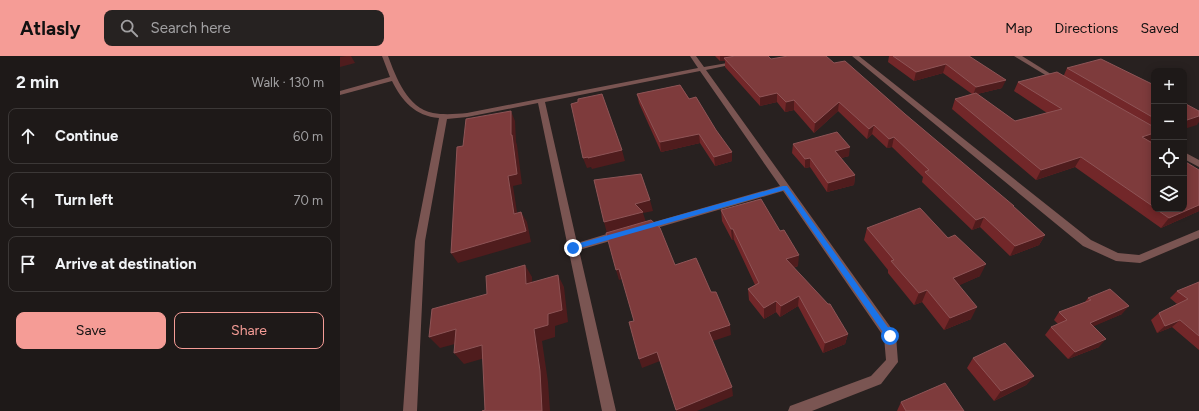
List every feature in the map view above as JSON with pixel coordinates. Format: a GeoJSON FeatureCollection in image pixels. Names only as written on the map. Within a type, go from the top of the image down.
{"type":"FeatureCollection","features":[{"type":"Feature","properties":{"kind":"street"},"geometry":{"type":"LineString","coordinates":[[385,56],[394,78],[412,106],[426,114],[443,117],[467,115],[542,101],[702,70],[745,60]]}},
{"type":"Feature","properties":{"kind":"street"},"geometry":{"type":"LineString","coordinates":[[693,56],[890,336],[892,362],[876,380],[795,411]]}},
{"type":"Feature","properties":{"kind":"street"},"geometry":{"type":"LineString","coordinates":[[855,56],[1087,243],[1116,257],[1140,259],[1199,234]]}},
{"type":"Feature","properties":{"kind":"street"},"geometry":{"type":"LineString","coordinates":[[1017,56],[1065,84]]}},
{"type":"Feature","properties":{"kind":"street"},"geometry":{"type":"LineString","coordinates":[[340,93],[394,78]]}},
{"type":"Feature","properties":{"kind":"street"},"geometry":{"type":"LineString","coordinates":[[542,101],[609,411]]}},
{"type":"Feature","properties":{"kind":"street"},"geometry":{"type":"LineString","coordinates":[[410,411],[420,241],[443,117]]}},
{"type":"Feature","properties":{"kind":"street"},"geometry":{"type":"LineString","coordinates":[[1187,157],[1199,164]]}},
{"type":"Feature","properties":{"kind":"street"},"geometry":{"type":"LineString","coordinates":[[573,248],[785,188]]}},
{"type":"Feature","properties":{"kind":"building"},"geometry":{"type":"Polygon","coordinates":[[[735,56],[768,56],[771,59],[788,56],[826,56],[834,63],[845,61],[1014,206],[1045,235],[1015,246],[984,217],[976,220],[925,172],[929,170],[894,137],[889,139],[874,125],[869,129],[839,102],[815,123],[794,100],[786,102],[777,93],[760,97],[724,58],[735,56]]]}},
{"type":"Feature","properties":{"kind":"building"},"geometry":{"type":"Polygon","coordinates":[[[893,56],[969,56],[1006,80],[976,87],[946,64],[916,72],[893,56]]]}},
{"type":"Feature","properties":{"kind":"building"},"geometry":{"type":"Polygon","coordinates":[[[1101,59],[1151,84],[1151,116],[1067,68],[1101,59]]]}},
{"type":"Feature","properties":{"kind":"building"},"geometry":{"type":"Polygon","coordinates":[[[1057,72],[1151,125],[1151,134],[1142,137],[1151,142],[1151,205],[1081,157],[1041,170],[955,99],[976,93],[1015,121],[1062,109],[1018,82],[1057,72]]]}},
{"type":"Feature","properties":{"kind":"building"},"geometry":{"type":"Polygon","coordinates":[[[680,85],[689,99],[696,97],[716,130],[732,152],[714,157],[699,134],[660,142],[637,94],[680,85]]]}},
{"type":"Feature","properties":{"kind":"building"},"geometry":{"type":"Polygon","coordinates":[[[602,94],[622,150],[583,158],[571,104],[578,102],[578,99],[602,94]]]}},
{"type":"Feature","properties":{"kind":"building"},"geometry":{"type":"Polygon","coordinates":[[[1187,105],[1199,111],[1199,116],[1187,120],[1187,105]]]}},
{"type":"Feature","properties":{"kind":"building"},"geometry":{"type":"Polygon","coordinates":[[[511,111],[511,135],[517,174],[508,176],[514,214],[521,212],[526,231],[451,253],[457,147],[463,146],[466,119],[511,111]]]}},
{"type":"Feature","properties":{"kind":"building"},"geometry":{"type":"Polygon","coordinates":[[[837,132],[850,147],[835,151],[855,175],[828,183],[810,158],[805,159],[793,144],[837,132]]]}},
{"type":"Feature","properties":{"kind":"building"},"geometry":{"type":"Polygon","coordinates":[[[1187,163],[1199,170],[1199,205],[1187,210],[1187,163]]]}},
{"type":"Feature","properties":{"kind":"building"},"geometry":{"type":"Polygon","coordinates":[[[641,174],[650,200],[635,204],[643,212],[604,222],[594,180],[641,174]]]}},
{"type":"Feature","properties":{"kind":"building"},"geometry":{"type":"Polygon","coordinates":[[[761,199],[780,231],[784,230],[799,255],[786,259],[828,304],[830,304],[848,334],[825,343],[799,296],[781,306],[776,301],[764,308],[748,289],[759,283],[733,229],[731,229],[721,210],[761,199]]]}},
{"type":"Feature","properties":{"kind":"building"},"geometry":{"type":"Polygon","coordinates":[[[920,208],[948,238],[955,235],[986,264],[953,278],[977,307],[950,318],[927,290],[919,293],[891,261],[894,260],[867,228],[920,208]]]}},
{"type":"Feature","properties":{"kind":"building"},"geometry":{"type":"Polygon","coordinates":[[[1160,212],[1183,212],[1169,218],[1160,212]]]}},
{"type":"Feature","properties":{"kind":"building"},"geometry":{"type":"Polygon","coordinates":[[[651,220],[660,228],[675,265],[696,258],[711,292],[716,292],[730,325],[709,332],[732,387],[676,410],[657,352],[639,359],[629,322],[634,321],[619,269],[616,270],[606,233],[651,220]]]}},
{"type":"Feature","properties":{"kind":"building"},"geometry":{"type":"Polygon","coordinates":[[[525,265],[526,284],[558,275],[562,310],[548,314],[548,325],[534,329],[540,371],[542,411],[482,411],[485,410],[482,345],[454,353],[456,329],[429,337],[432,309],[487,294],[486,276],[525,265]]]}},
{"type":"Feature","properties":{"kind":"building"},"geometry":{"type":"Polygon","coordinates":[[[1199,282],[1199,336],[1180,320],[1165,326],[1159,313],[1188,299],[1177,291],[1199,282]]]}},
{"type":"Feature","properties":{"kind":"building"},"geometry":{"type":"Polygon","coordinates":[[[1110,289],[1129,306],[1090,323],[1106,339],[1075,352],[1051,327],[1067,320],[1059,312],[1091,300],[1088,298],[1110,289]]]}},
{"type":"Feature","properties":{"kind":"building"},"geometry":{"type":"Polygon","coordinates":[[[1005,343],[1034,376],[1001,391],[973,358],[1005,343]]]}},
{"type":"Feature","properties":{"kind":"building"},"geometry":{"type":"Polygon","coordinates":[[[945,383],[964,411],[906,411],[901,402],[945,383]]]}},
{"type":"Feature","properties":{"kind":"route"},"geometry":{"type":"LineString","coordinates":[[573,248],[785,188],[890,336]]}}]}
